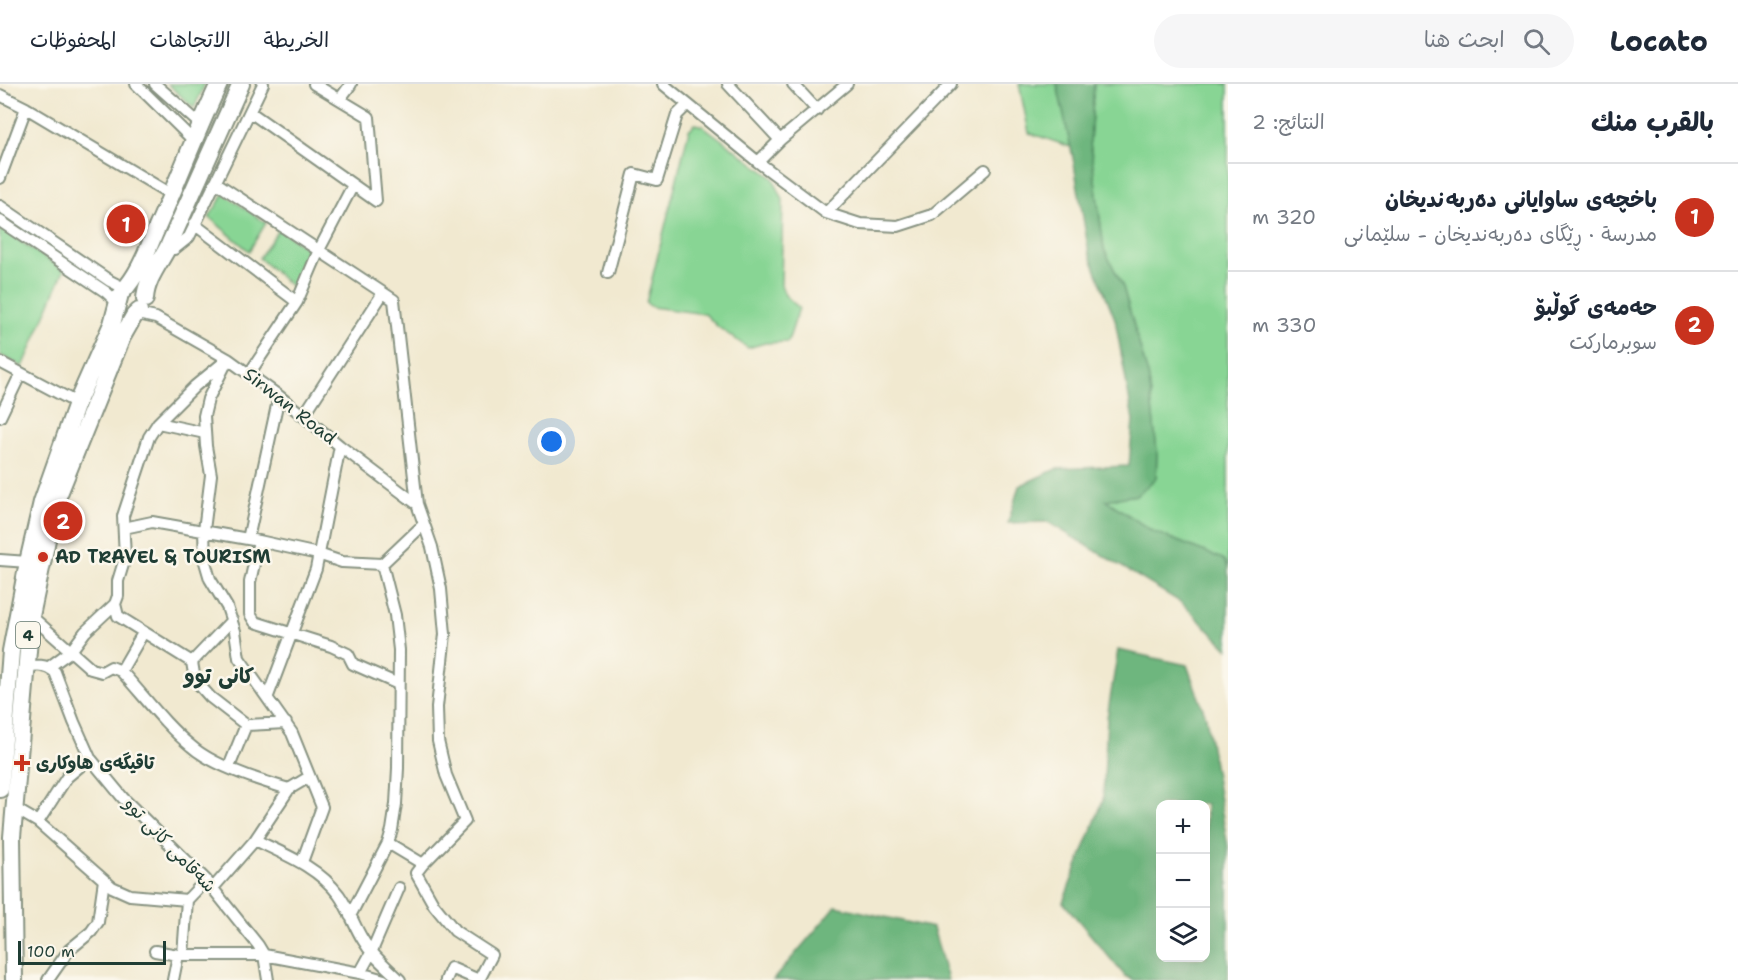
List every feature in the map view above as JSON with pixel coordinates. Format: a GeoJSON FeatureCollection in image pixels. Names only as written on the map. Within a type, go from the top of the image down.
{"type":"FeatureCollection","features":[{"type":"Feature","properties":{"kind":"highway","name":"4"},"geometry":{"type":"LineString","coordinates":[[14,980],[6,837],[14,808],[31,616],[54,506],[122,337],[134,277],[219,84]]}},
{"type":"Feature","properties":{"kind":"highway","name":"4"},"geometry":{"type":"LineString","coordinates":[[0,789],[6,651],[42,502],[77,403],[112,324],[130,301],[145,291],[241,84]]}},
{"type":"Feature","properties":{"kind":"street"},"geometry":{"type":"LineString","coordinates":[[136,84],[194,141]]}},
{"type":"Feature","properties":{"kind":"street"},"geometry":{"type":"LineString","coordinates":[[155,84],[200,124]]}},
{"type":"Feature","properties":{"kind":"street"},"geometry":{"type":"LineString","coordinates":[[166,249],[180,246],[189,237],[263,84]]}},
{"type":"Feature","properties":{"kind":"street"},"geometry":{"type":"LineString","coordinates":[[250,112],[376,201],[369,117],[314,84]]}},
{"type":"Feature","properties":{"kind":"street"},"geometry":{"type":"LineString","coordinates":[[340,99],[351,84]]}},
{"type":"Feature","properties":{"kind":"street"},"geometry":{"type":"LineString","coordinates":[[663,84],[758,162],[826,213],[860,224],[898,226],[932,215],[985,170]]}},
{"type":"Feature","properties":{"kind":"street"},"geometry":{"type":"LineString","coordinates":[[728,84],[780,140]]}},
{"type":"Feature","properties":{"kind":"street"},"geometry":{"type":"LineString","coordinates":[[793,84],[817,110]]}},
{"type":"Feature","properties":{"kind":"street"},"geometry":{"type":"LineString","coordinates":[[758,162],[780,140],[847,84]]}},
{"type":"Feature","properties":{"kind":"street"},"geometry":{"type":"LineString","coordinates":[[826,213],[951,84]]}},
{"type":"Feature","properties":{"kind":"street"},"geometry":{"type":"LineString","coordinates":[[0,95],[26,108],[172,195]]}},
{"type":"Feature","properties":{"kind":"street"},"geometry":{"type":"LineString","coordinates":[[608,273],[634,174],[657,180],[677,115],[687,105]]}},
{"type":"Feature","properties":{"kind":"street"},"geometry":{"type":"LineString","coordinates":[[0,178],[26,108]]}},
{"type":"Feature","properties":{"kind":"street"},"geometry":{"type":"LineString","coordinates":[[215,182],[394,300],[417,504],[432,547],[441,589],[445,634],[437,707],[438,741],[446,775],[465,821],[416,873],[434,905],[454,931],[492,955],[479,980],[451,968],[446,980]]}},
{"type":"Feature","properties":{"kind":"street"},"geometry":{"type":"LineString","coordinates":[[249,374],[297,302],[319,250],[353,185]]}},
{"type":"Feature","properties":{"kind":"street"},"geometry":{"type":"LineString","coordinates":[[0,206],[110,281],[130,301]]}},
{"type":"Feature","properties":{"kind":"street"},"geometry":{"type":"LineString","coordinates":[[0,221],[106,292],[130,301]]}},
{"type":"Feature","properties":{"kind":"street"},"geometry":{"type":"LineString","coordinates":[[194,224],[297,302]]}},
{"type":"Feature","properties":{"kind":"street"},"geometry":{"type":"LineString","coordinates":[[304,415],[383,293]]}},
{"type":"Feature","properties":{"kind":"street","name":"Sirwan Road"},"geometry":{"type":"LineString","coordinates":[[130,301],[228,359],[304,415],[340,446],[417,504]]}},
{"type":"Feature","properties":{"kind":"street"},"geometry":{"type":"LineString","coordinates":[[25,667],[39,665],[49,667],[71,651],[85,632],[115,604],[118,597],[118,580],[125,558],[123,516],[149,437],[158,423],[195,386],[228,359]]}},
{"type":"Feature","properties":{"kind":"street"},"geometry":{"type":"LineString","coordinates":[[228,359],[208,399],[204,416],[211,476],[204,530],[205,562],[210,579],[232,620],[239,658],[292,733],[322,807],[302,862]]}},
{"type":"Feature","properties":{"kind":"street"},"geometry":{"type":"LineString","coordinates":[[0,362],[77,403]]}},
{"type":"Feature","properties":{"kind":"street"},"geometry":{"type":"LineString","coordinates":[[0,417],[21,373]]}},
{"type":"Feature","properties":{"kind":"street"},"geometry":{"type":"LineString","coordinates":[[248,539],[279,396]]}},
{"type":"Feature","properties":{"kind":"street"},"geometry":{"type":"LineString","coordinates":[[158,423],[205,433]]}},
{"type":"Feature","properties":{"kind":"street"},"geometry":{"type":"LineString","coordinates":[[268,696],[316,569],[340,446]]}},
{"type":"Feature","properties":{"kind":"street"},"geometry":{"type":"LineString","coordinates":[[124,528],[152,522],[259,541],[342,561],[382,564],[424,524]]}},
{"type":"Feature","properties":{"kind":"street"},"geometry":{"type":"LineString","coordinates":[[259,541],[250,582],[250,614],[255,622],[331,646],[348,654],[353,663],[398,684]]}},
{"type":"Feature","properties":{"kind":"street"},"geometry":{"type":"LineString","coordinates":[[0,560],[28,562]]}},
{"type":"Feature","properties":{"kind":"street"},"geometry":{"type":"LineString","coordinates":[[350,916],[388,843],[397,795],[399,650],[396,624],[382,564]]}},
{"type":"Feature","properties":{"kind":"street"},"geometry":{"type":"LineString","coordinates":[[115,604],[118,616],[192,662],[195,680],[210,697],[246,725],[286,723]]}},
{"type":"Feature","properties":{"kind":"street"},"geometry":{"type":"LineString","coordinates":[[31,616],[92,669],[102,672],[111,668],[121,670],[172,730],[192,748],[229,767],[289,789]]}},
{"type":"Feature","properties":{"kind":"street"},"geometry":{"type":"LineString","coordinates":[[192,662],[232,620]]}},
{"type":"Feature","properties":{"kind":"street"},"geometry":{"type":"LineString","coordinates":[[121,670],[143,633]]}},
{"type":"Feature","properties":{"kind":"street","name":"شەقامی کانی توو"},"geometry":{"type":"LineString","coordinates":[[49,667],[55,672],[90,758],[123,798],[209,884],[264,955],[268,980]]}},
{"type":"Feature","properties":{"kind":"street"},"geometry":{"type":"LineString","coordinates":[[229,767],[246,725]]}},
{"type":"Feature","properties":{"kind":"street"},"geometry":{"type":"LineString","coordinates":[[38,822],[67,777],[90,758]]}},
{"type":"Feature","properties":{"kind":"street"},"geometry":{"type":"LineString","coordinates":[[14,808],[38,822],[104,880],[130,895],[187,900],[209,884],[255,840],[289,789],[309,777]]}},
{"type":"Feature","properties":{"kind":"street"},"geometry":{"type":"LineString","coordinates":[[255,840],[302,862],[325,881],[338,894],[371,953],[400,980]]}},
{"type":"Feature","properties":{"kind":"street"},"geometry":{"type":"LineString","coordinates":[[388,843],[423,864]]}},
{"type":"Feature","properties":{"kind":"street"},"geometry":{"type":"LineString","coordinates":[[48,980],[69,950],[92,932],[98,922],[104,880]]}},
{"type":"Feature","properties":{"kind":"street"},"geometry":{"type":"LineString","coordinates":[[360,974],[399,888]]}},
{"type":"Feature","properties":{"kind":"street"},"geometry":{"type":"LineString","coordinates":[[172,980],[181,955],[187,900]]}},
{"type":"Feature","properties":{"kind":"street"},"geometry":{"type":"LineString","coordinates":[[155,951],[181,955],[264,955],[384,980]]}},
{"type":"Feature","properties":{"kind":"green space"},"geometry":{"type":"Polygon","coordinates":[[[168,84],[205,84],[194,108],[168,84]]]}},
{"type":"Feature","properties":{"kind":"green space"},"geometry":{"type":"Polygon","coordinates":[[[1019,84],[1057,84],[1071,147],[1029,133],[1019,84]]]}},
{"type":"Feature","properties":{"kind":"green space"},"geometry":{"type":"Polygon","coordinates":[[[1057,84],[1094,84],[1090,142],[1104,249],[1123,287],[1149,379],[1157,452],[1156,478],[1137,495],[1106,500],[1152,531],[1223,559],[1228,567],[1228,649],[1182,603],[1048,522],[1008,523],[1019,486],[1056,469],[1129,466],[1133,420],[1115,319],[1089,253],[1073,158],[1057,84]]]}},
{"type":"Feature","properties":{"kind":"green space"},"geometry":{"type":"Polygon","coordinates":[[[1094,84],[1228,84],[1228,567],[1223,559],[1152,531],[1105,499],[1137,495],[1156,478],[1157,452],[1149,379],[1123,287],[1104,249],[1090,142],[1094,84]]]}},
{"type":"Feature","properties":{"kind":"green space"},"geometry":{"type":"Polygon","coordinates":[[[695,124],[703,126],[773,178],[783,200],[781,285],[785,295],[799,308],[788,342],[765,343],[748,348],[718,327],[705,314],[652,307],[646,303],[689,130],[695,124]]]}},
{"type":"Feature","properties":{"kind":"green space"},"geometry":{"type":"Polygon","coordinates":[[[224,194],[266,223],[249,251],[209,217],[224,194]]]}},
{"type":"Feature","properties":{"kind":"green space"},"geometry":{"type":"Polygon","coordinates":[[[0,228],[64,270],[23,367],[0,355],[0,228]]]}},
{"type":"Feature","properties":{"kind":"green space"},"geometry":{"type":"Polygon","coordinates":[[[279,229],[315,254],[292,287],[259,258],[279,229]]]}},
{"type":"Feature","properties":{"kind":"green space"},"geometry":{"type":"Polygon","coordinates":[[[1118,650],[1187,665],[1206,717],[1228,848],[1228,980],[1133,980],[1125,976],[1063,902],[1103,801],[1107,718],[1118,650]]]}},
{"type":"Feature","properties":{"kind":"green space"},"geometry":{"type":"Polygon","coordinates":[[[836,906],[933,928],[948,980],[773,980],[836,906]]]}},
{"type":"Feature","properties":{"kind":"place","name":"باخچەی ساوایانی دەربەندیخان"},"geometry":{"type":"Point","coordinates":[126,224]}},
{"type":"Feature","properties":{"kind":"place","name":"حەمەی گوڵبۆ"},"geometry":{"type":"Point","coordinates":[63,521]}},
{"type":"Feature","properties":{"kind":"place","name":"AD TRAVEL & TOURISM"},"geometry":{"type":"Point","coordinates":[43,557]}},
{"type":"Feature","properties":{"kind":"place","name":"تاقیگەی هاوکاری"},"geometry":{"type":"Point","coordinates":[22,763]}},
{"type":"Feature","properties":{"kind":"district","name":"کانی توو"},"geometry":{"type":"Point","coordinates":[219,676]}}]}
